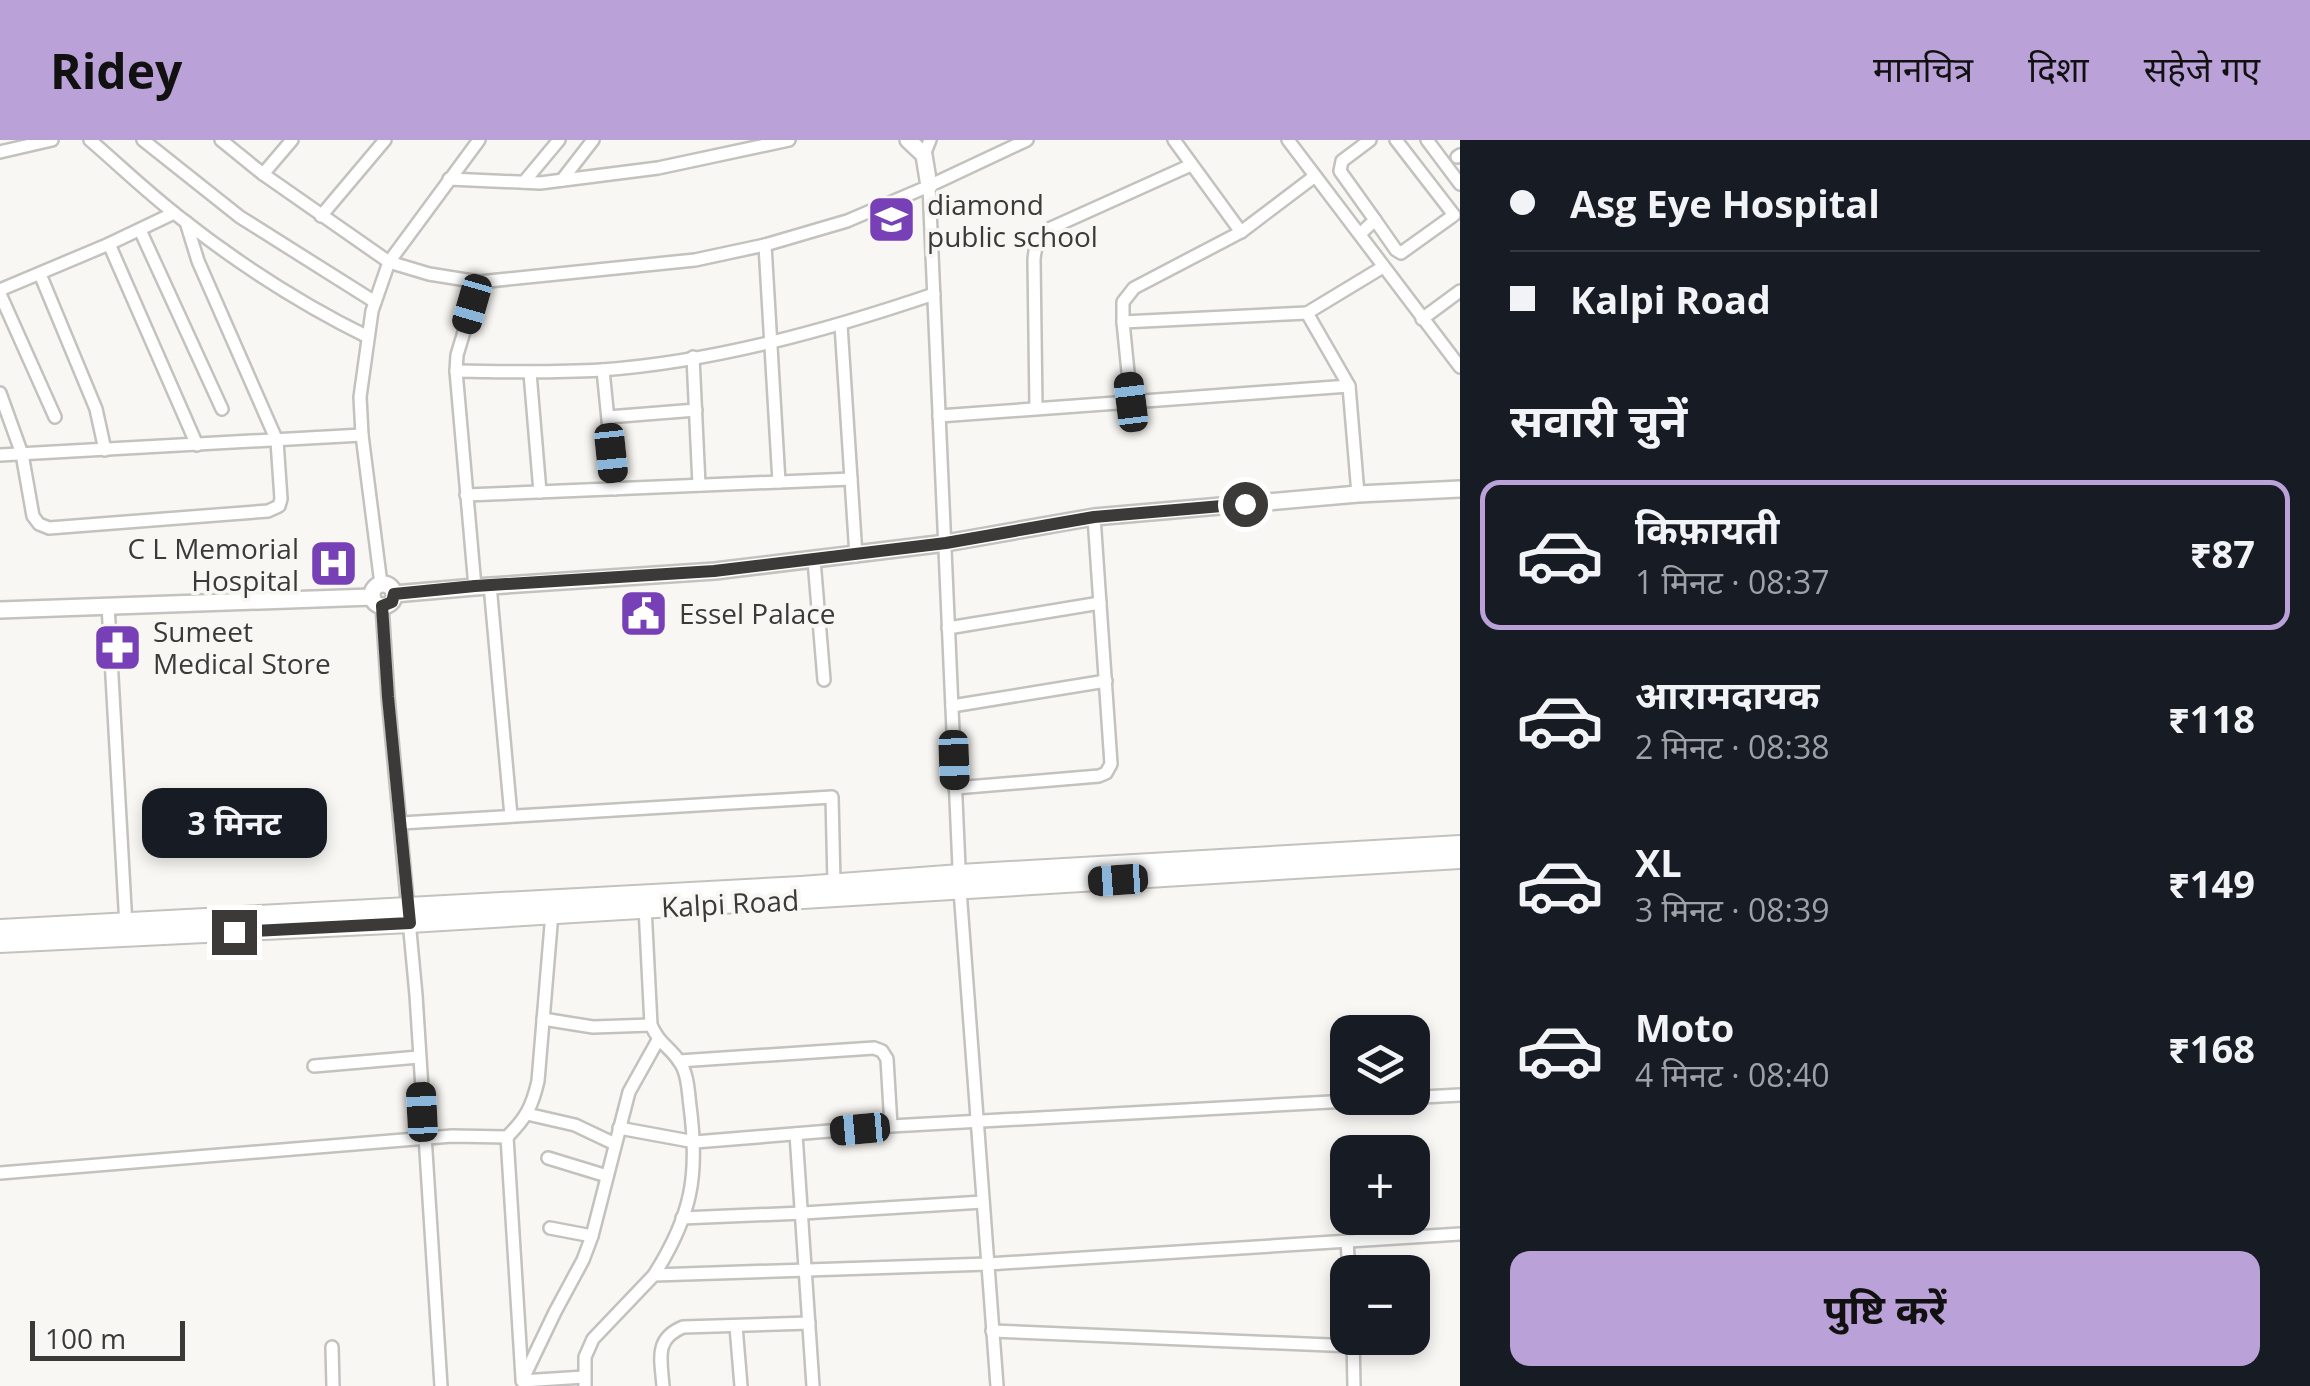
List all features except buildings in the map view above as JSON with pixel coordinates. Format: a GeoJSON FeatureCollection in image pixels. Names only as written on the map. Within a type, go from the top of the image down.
{"type":"FeatureCollection","features":[{"type":"Feature","properties":{"kind":"main road","name":"Kalpi Road"},"geometry":{"type":"LineString","coordinates":[[409,914],[552,913],[644,907],[1460,845]]}},
{"type":"Feature","properties":{"kind":"main road","name":"Kalpi Road"},"geometry":{"type":"LineString","coordinates":[[1124,872],[1460,859]]}},
{"type":"Feature","properties":{"kind":"main road","name":"Kalpi Road"},"geometry":{"type":"LineString","coordinates":[[0,929],[126,929],[409,914],[834,883],[960,882]]}},
{"type":"Feature","properties":{"kind":"main road","name":"Kalpi Road"},"geometry":{"type":"LineString","coordinates":[[0,943],[126,929]]}},
{"type":"Feature","properties":{"kind":"street"},"geometry":{"type":"LineString","coordinates":[[0,152],[52,140]]}},
{"type":"Feature","properties":{"kind":"street"},"geometry":{"type":"LineString","coordinates":[[90,140],[186,222],[332,319],[368,337]]}},
{"type":"Feature","properties":{"kind":"street"},"geometry":{"type":"LineString","coordinates":[[143,140],[240,216],[375,302]]}},
{"type":"Feature","properties":{"kind":"street"},"geometry":{"type":"LineString","coordinates":[[221,140],[321,216],[390,262],[429,274],[479,282],[696,260],[765,245],[847,221],[1026,140]]}},
{"type":"Feature","properties":{"kind":"street"},"geometry":{"type":"LineString","coordinates":[[263,174],[292,140]]}},
{"type":"Feature","properties":{"kind":"street"},"geometry":{"type":"LineString","coordinates":[[321,216],[385,140]]}},
{"type":"Feature","properties":{"kind":"street"},"geometry":{"type":"LineString","coordinates":[[524,182],[559,140]]}},
{"type":"Feature","properties":{"kind":"street"},"geometry":{"type":"LineString","coordinates":[[562,180],[593,140]]}},
{"type":"Feature","properties":{"kind":"street"},"geometry":{"type":"LineString","coordinates":[[449,179],[562,180],[658,168],[790,140]]}},
{"type":"Feature","properties":{"kind":"street"},"geometry":{"type":"LineString","coordinates":[[908,140],[926,148],[929,186],[960,882],[996,1386]]}},
{"type":"Feature","properties":{"kind":"street"},"geometry":{"type":"LineString","coordinates":[[1174,140],[1241,232]]}},
{"type":"Feature","properties":{"kind":"street"},"geometry":{"type":"LineString","coordinates":[[1288,140],[1460,367]]}},
{"type":"Feature","properties":{"kind":"street"},"geometry":{"type":"LineString","coordinates":[[1370,140],[1342,161],[1340,170],[1401,253],[1454,215],[1396,140]]}},
{"type":"Feature","properties":{"kind":"street"},"geometry":{"type":"LineString","coordinates":[[1427,140],[1460,184]]}},
{"type":"Feature","properties":{"kind":"street"},"geometry":{"type":"LineString","coordinates":[[441,1386],[420,1057],[383,595],[360,398],[375,302],[390,262],[474,142]]}},
{"type":"Feature","properties":{"kind":"street"},"geometry":{"type":"LineString","coordinates":[[1036,408],[1034,260],[1041,236],[1191,165]]}},
{"type":"Feature","properties":{"kind":"street"},"geometry":{"type":"LineString","coordinates":[[1131,402],[1123,302],[1134,288],[1241,232],[1316,176]]}},
{"type":"Feature","properties":{"kind":"street"},"geometry":{"type":"LineString","coordinates":[[55,416],[0,292],[174,213]]}},
{"type":"Feature","properties":{"kind":"street"},"geometry":{"type":"LineString","coordinates":[[1360,234],[1375,220]]}},
{"type":"Feature","properties":{"kind":"street"},"geometry":{"type":"LineString","coordinates":[[0,393],[22,454],[33,516],[48,528],[274,510],[279,506],[277,441],[198,261],[186,222]]}},
{"type":"Feature","properties":{"kind":"street"},"geometry":{"type":"LineString","coordinates":[[140,230],[222,409]]}},
{"type":"Feature","properties":{"kind":"street"},"geometry":{"type":"LineString","coordinates":[[109,244],[197,445]]}},
{"type":"Feature","properties":{"kind":"street"},"geometry":{"type":"LineString","coordinates":[[765,245],[779,482]]}},
{"type":"Feature","properties":{"kind":"street"},"geometry":{"type":"LineString","coordinates":[[1123,322],[1307,313],[1383,267]]}},
{"type":"Feature","properties":{"kind":"street"},"geometry":{"type":"LineString","coordinates":[[40,274],[96,409],[105,450]]}},
{"type":"Feature","properties":{"kind":"street"},"geometry":{"type":"LineString","coordinates":[[479,282],[456,371],[466,495],[482,586],[510,816]]}},
{"type":"Feature","properties":{"kind":"street"},"geometry":{"type":"LineString","coordinates":[[1422,318],[1460,291]]}},
{"type":"Feature","properties":{"kind":"street"},"geometry":{"type":"LineString","coordinates":[[456,371],[603,370],[694,357],[841,325],[934,294]]}},
{"type":"Feature","properties":{"kind":"street"},"geometry":{"type":"LineString","coordinates":[[1307,313],[1349,386],[1358,494]]}},
{"type":"Feature","properties":{"kind":"street"},"geometry":{"type":"LineString","coordinates":[[841,325],[856,556]]}},
{"type":"Feature","properties":{"kind":"street"},"geometry":{"type":"LineString","coordinates":[[694,357],[699,485]]}},
{"type":"Feature","properties":{"kind":"street"},"geometry":{"type":"LineString","coordinates":[[603,370],[615,489]]}},
{"type":"Feature","properties":{"kind":"street"},"geometry":{"type":"LineString","coordinates":[[530,372],[540,492]]}},
{"type":"Feature","properties":{"kind":"street"},"geometry":{"type":"LineString","coordinates":[[939,416],[1349,386]]}},
{"type":"Feature","properties":{"kind":"street"},"geometry":{"type":"LineString","coordinates":[[608,417],[696,410]]}},
{"type":"Feature","properties":{"kind":"street"},"geometry":{"type":"LineString","coordinates":[[0,456],[362,435]]}},
{"type":"Feature","properties":{"kind":"street"},"geometry":{"type":"LineString","coordinates":[[466,495],[851,479]]}},
{"type":"Feature","properties":{"kind":"street"},"geometry":{"type":"LineString","coordinates":[[0,610],[383,595],[714,571],[856,556],[1094,517],[1460,489]]}},
{"type":"Feature","properties":{"kind":"street"},"geometry":{"type":"LineString","coordinates":[[955,788],[1099,776],[1111,764],[1094,517]]}},
{"type":"Feature","properties":{"kind":"street"},"geometry":{"type":"LineString","coordinates":[[814,560],[824,680]]}},
{"type":"Feature","properties":{"kind":"street"},"geometry":{"type":"LineString","coordinates":[[948,628],[1100,603]]}},
{"type":"Feature","properties":{"kind":"street"},"geometry":{"type":"LineString","coordinates":[[108,605],[126,929]]}},
{"type":"Feature","properties":{"kind":"street"},"geometry":{"type":"LineString","coordinates":[[952,706],[1106,681]]}},
{"type":"Feature","properties":{"kind":"street"},"geometry":{"type":"LineString","coordinates":[[401,823],[832,797],[834,883]]}},
{"type":"Feature","properties":{"kind":"street"},"geometry":{"type":"LineString","coordinates":[[522,1384],[584,1381],[585,1357],[593,1339],[654,1274],[666,1256],[690,1196],[695,1142],[687,1080],[680,1061],[658,1040],[651,1025],[644,907]]}},
{"type":"Feature","properties":{"kind":"street"},"geometry":{"type":"LineString","coordinates":[[522,1384],[507,1138],[532,1107],[538,1082],[552,913]]}},
{"type":"Feature","properties":{"kind":"street"},"geometry":{"type":"LineString","coordinates":[[544,1019],[592,1028],[651,1025]]}},
{"type":"Feature","properties":{"kind":"street"},"geometry":{"type":"LineString","coordinates":[[522,1384],[592,1236],[629,1092],[658,1040]]}},
{"type":"Feature","properties":{"kind":"street"},"geometry":{"type":"LineString","coordinates":[[680,1061],[874,1048],[887,1059],[891,1126]]}},
{"type":"Feature","properties":{"kind":"street"},"geometry":{"type":"LineString","coordinates":[[314,1066],[420,1057]]}},
{"type":"Feature","properties":{"kind":"street"},"geometry":{"type":"LineString","coordinates":[[619,1128],[695,1142],[891,1126],[1460,1096]]}},
{"type":"Feature","properties":{"kind":"street"},"geometry":{"type":"LineString","coordinates":[[528,1114],[575,1125],[615,1144]]}},
{"type":"Feature","properties":{"kind":"street"},"geometry":{"type":"LineString","coordinates":[[796,1134],[813,1386]]}},
{"type":"Feature","properties":{"kind":"street"},"geometry":{"type":"LineString","coordinates":[[0,1173],[424,1138],[507,1138]]}},
{"type":"Feature","properties":{"kind":"street"},"geometry":{"type":"LineString","coordinates":[[548,1158],[607,1176]]}},
{"type":"Feature","properties":{"kind":"street"},"geometry":{"type":"LineString","coordinates":[[682,1218],[983,1202]]}},
{"type":"Feature","properties":{"kind":"street"},"geometry":{"type":"LineString","coordinates":[[550,1228],[592,1236]]}},
{"type":"Feature","properties":{"kind":"street"},"geometry":{"type":"LineString","coordinates":[[654,1274],[988,1264],[1460,1234]]}},
{"type":"Feature","properties":{"kind":"street"},"geometry":{"type":"LineString","coordinates":[[1346,1241],[1347,1255]]}},
{"type":"Feature","properties":{"kind":"street"},"geometry":{"type":"LineString","coordinates":[[663,1386],[661,1350],[671,1332],[684,1327],[809,1323]]}},
{"type":"Feature","properties":{"kind":"street"},"geometry":{"type":"LineString","coordinates":[[736,1326],[740,1386]]}},
{"type":"Feature","properties":{"kind":"street"},"geometry":{"type":"LineString","coordinates":[[992,1331],[1330,1341]]}},
{"type":"Feature","properties":{"kind":"street"},"geometry":{"type":"LineString","coordinates":[[332,1347],[334,1386]]}},
{"type":"Feature","properties":{"kind":"street"},"geometry":{"type":"LineString","coordinates":[[1353,1355],[1354,1386]]}},
{"type":"Feature","properties":{"kind":"place","name":"diamond public school"},"geometry":{"type":"Point","coordinates":[892,220]}},
{"type":"Feature","properties":{"kind":"place","name":"C L Memorial Hospital"},"geometry":{"type":"Point","coordinates":[334,564]}},
{"type":"Feature","properties":{"kind":"place","name":"Essel Palace"},"geometry":{"type":"Point","coordinates":[644,613]}},
{"type":"Feature","properties":{"kind":"place","name":"Sumeet Medical Store"},"geometry":{"type":"Point","coordinates":[118,647]}},
{"type":"Feature","properties":{"kind":"route"},"geometry":{"type":"LineString","coordinates":[[234,932],[410,923],[382,606],[392,602],[394,594],[714,571],[856,556],[1094,517],[1245,504]]}}]}
